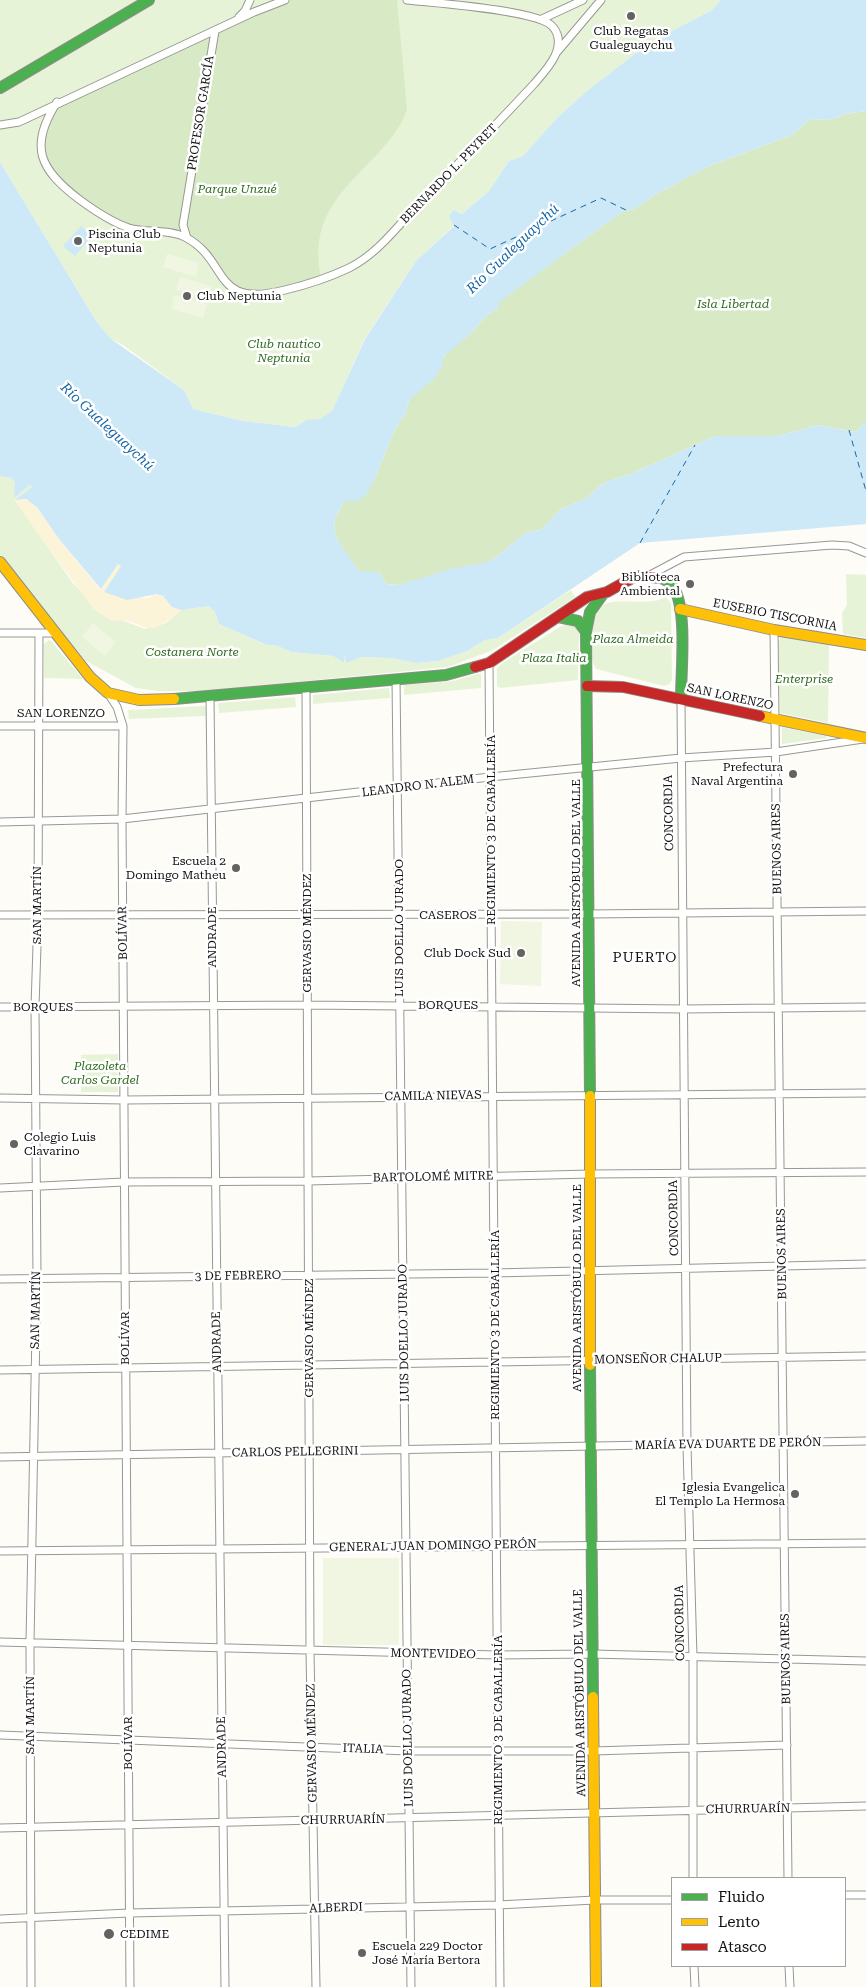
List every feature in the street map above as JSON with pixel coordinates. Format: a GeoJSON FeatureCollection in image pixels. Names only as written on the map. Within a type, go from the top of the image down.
{"type":"FeatureCollection","features":[{"type":"Feature","properties":{"kind":"main road"},"geometry":{"type":"LineString","coordinates":[[0,88],[149,0]]}},
{"type":"Feature","properties":{"kind":"main road"},"geometry":{"type":"LineString","coordinates":[[0,562],[90,677],[108,694],[139,700],[210,697],[446,675],[489,663],[587,597],[603,594],[624,581],[637,576],[649,576]]}},
{"type":"Feature","properties":{"kind":"main road","name":"CONCORDIA"},"geometry":{"type":"LineString","coordinates":[[649,576],[671,583],[676,592],[680,609],[681,699]]}},
{"type":"Feature","properties":{"kind":"main road","name":"AVENIDA ARISTÓBULO DEL VALLE"},"geometry":{"type":"LineString","coordinates":[[596,1987],[590,1447],[590,914],[586,632],[590,612],[603,594]]}},
{"type":"Feature","properties":{"kind":"main road","name":"EUSEBIO TISCORNIA"},"geometry":{"type":"LineString","coordinates":[[680,609],[774,630],[866,645]]}},
{"type":"Feature","properties":{"kind":"main road"},"geometry":{"type":"LineString","coordinates":[[558,617],[577,618],[586,632]]}},
{"type":"Feature","properties":{"kind":"main road","name":"SAN LORENZO"},"geometry":{"type":"LineString","coordinates":[[587,686],[623,687],[866,739]]}},
{"type":"Feature","properties":{"kind":"street"},"geometry":{"type":"LineString","coordinates":[[230,23],[245,11],[250,0]]}},
{"type":"Feature","properties":{"kind":"street"},"geometry":{"type":"LineString","coordinates":[[0,125],[12,124],[230,23],[285,0]]}},
{"type":"Feature","properties":{"kind":"street"},"geometry":{"type":"LineString","coordinates":[[407,0],[514,13],[542,19],[555,30],[558,42],[556,52]]}},
{"type":"Feature","properties":{"kind":"street"},"geometry":{"type":"LineString","coordinates":[[542,19],[583,0]]}},
{"type":"Feature","properties":{"kind":"street"},"geometry":{"type":"LineString","coordinates":[[556,52],[601,0]]}},
{"type":"Feature","properties":{"kind":"street","name":"PROFESOR GARCÍA"},"geometry":{"type":"LineString","coordinates":[[183,225],[215,31]]}},
{"type":"Feature","properties":{"kind":"street","name":"BERNARDO L. PEYRET"},"geometry":{"type":"LineString","coordinates":[[177,233],[187,238],[204,253],[231,288],[239,293],[250,295],[285,290],[350,268],[365,258],[393,233],[534,84],[553,61],[556,52]]}},
{"type":"Feature","properties":{"kind":"street"},"geometry":{"type":"LineString","coordinates":[[57,102],[46,120],[40,140],[41,152],[50,173],[60,184],[97,211],[120,224],[145,232],[177,233],[183,225]]}},
{"type":"Feature","properties":{"kind":"street"},"geometry":{"type":"LineString","coordinates":[[32,115],[42,116],[46,120]]}},
{"type":"Feature","properties":{"kind":"street"},"geometry":{"type":"LineString","coordinates":[[183,225],[187,238]]}},
{"type":"Feature","properties":{"kind":"street"},"geometry":{"type":"LineString","coordinates":[[649,576],[684,557],[832,545],[849,546],[866,552]]}},
{"type":"Feature","properties":{"kind":"street","name":"BUENOS AIRES"},"geometry":{"type":"LineString","coordinates":[[774,630],[780,1008],[788,1877]]}},
{"type":"Feature","properties":{"kind":"street"},"geometry":{"type":"LineString","coordinates":[[0,633],[55,634]]}},
{"type":"Feature","properties":{"kind":"street","name":"SAN MARTÍN"},"geometry":{"type":"LineString","coordinates":[[31,1987],[30,1642],[37,1278],[35,1007],[38,915],[39,633]]}},
{"type":"Feature","properties":{"kind":"street","name":"REGIMIENTO 3 DE CABALLERÍA"},"geometry":{"type":"LineString","coordinates":[[489,663],[500,1987]]}},
{"type":"Feature","properties":{"kind":"street","name":"LUIS DOELLO JURADO"},"geometry":{"type":"LineString","coordinates":[[396,679],[410,1987]]}},
{"type":"Feature","properties":{"kind":"street","name":"GERVASIO MÉNDEZ"},"geometry":{"type":"LineString","coordinates":[[306,688],[310,1651],[316,1987]]}},
{"type":"Feature","properties":{"kind":"street","name":"BOLÍVAR"},"geometry":{"type":"LineString","coordinates":[[108,694],[117,707],[123,726],[122,915],[130,1987]]}},
{"type":"Feature","properties":{"kind":"street","name":"ANDRADE"},"geometry":{"type":"LineString","coordinates":[[210,697],[225,1987]]}},
{"type":"Feature","properties":{"kind":"street","name":"CONCORDIA"},"geometry":{"type":"LineString","coordinates":[[681,699],[688,1359],[687,1446],[693,1658],[693,1877]]}},
{"type":"Feature","properties":{"kind":"street","name":"SAN LORENZO"},"geometry":{"type":"LineString","coordinates":[[0,726],[123,726]]}},
{"type":"Feature","properties":{"kind":"street","name":"LEANDRO N. ALEM"},"geometry":{"type":"LineString","coordinates":[[0,822],[122,819],[490,777],[589,769],[681,758],[776,752],[866,739]]}},
{"type":"Feature","properties":{"kind":"street","name":"CASEROS"},"geometry":{"type":"LineString","coordinates":[[0,915],[306,916],[866,911]]}},
{"type":"Feature","properties":{"kind":"street","name":"BORQUES"},"geometry":{"type":"LineString","coordinates":[[0,1007],[307,1004],[684,1008],[866,1007]]}},
{"type":"Feature","properties":{"kind":"street","name":"CAMILA NIEVAS"},"geometry":{"type":"LineString","coordinates":[[0,1098],[124,1100],[866,1092]]}},
{"type":"Feature","properties":{"kind":"street","name":"BARTOLOMÉ MITRE"},"geometry":{"type":"LineString","coordinates":[[0,1188],[124,1182],[308,1181],[590,1174],[866,1172]]}},
{"type":"Feature","properties":{"kind":"street","name":"3 DE FEBRERO"},"geometry":{"type":"LineString","coordinates":[[0,1279],[591,1272],[866,1264]]}},
{"type":"Feature","properties":{"kind":"street","name":"MONSEÑOR CHALUP"},"geometry":{"type":"LineString","coordinates":[[0,1370],[866,1356]]}},
{"type":"Feature","properties":{"kind":"street","name":"MARÍA EVA DUARTE DE PERÓN"},"geometry":{"type":"LineString","coordinates":[[590,1447],[866,1441]]}},
{"type":"Feature","properties":{"kind":"street","name":"CARLOS PELLEGRINI"},"geometry":{"type":"LineString","coordinates":[[0,1457],[590,1447]]}},
{"type":"Feature","properties":{"kind":"street","name":"GENERAL JUAN DOMINGO PERÓN"},"geometry":{"type":"LineString","coordinates":[[0,1551],[591,1544],[866,1543]]}},
{"type":"Feature","properties":{"kind":"street","name":"MONTEVIDEO"},"geometry":{"type":"LineString","coordinates":[[0,1642],[127,1647],[497,1655],[592,1654],[866,1661]]}},
{"type":"Feature","properties":{"kind":"street","name":"ITALIA"},"geometry":{"type":"LineString","coordinates":[[0,1735],[408,1751],[593,1751],[787,1746]]}},
{"type":"Feature","properties":{"kind":"street","name":"CHURRUARÍN"},"geometry":{"type":"LineString","coordinates":[[0,1828],[866,1806]]}},
{"type":"Feature","properties":{"kind":"street"},"geometry":{"type":"LineString","coordinates":[[846,1895],[866,1895]]}},
{"type":"Feature","properties":{"kind":"street","name":"ALBERDI"},"geometry":{"type":"LineString","coordinates":[[0,1919],[129,1913],[498,1905],[594,1900],[671,1900]]}},
{"type":"Feature","properties":{"kind":"street"},"geometry":{"type":"LineString","coordinates":[[694,1967],[694,1987]]}},
{"type":"Feature","properties":{"kind":"street"},"geometry":{"type":"LineString","coordinates":[[789,1967],[790,1987]]}},
{"type":"Feature","properties":{"kind":"green space","name":"Parque Unzué"},"geometry":{"type":"Polygon","coordinates":[[[0,0],[721,0],[712,10],[649,43],[587,91],[557,118],[523,156],[509,161],[489,191],[462,214],[454,210],[454,225],[416,261],[365,338],[332,411],[319,420],[307,420],[295,427],[243,421],[193,409],[184,390],[123,345],[111,339],[96,321],[0,162],[0,0]]]}},
{"type":"Feature","properties":{"kind":"green space"},"geometry":{"type":"Polygon","coordinates":[[[283,0],[397,0],[407,109],[392,136],[341,193],[324,221],[320,238],[319,256],[321,278],[272,293],[239,293],[219,269],[189,240],[168,231],[128,227],[118,223],[93,209],[67,189],[56,179],[43,160],[42,137],[57,102],[283,0]]]}},
{"type":"Feature","properties":{"kind":"green space","name":"Isla Libertad"},"geometry":{"type":"Polygon","coordinates":[[[866,111],[866,425],[864,424],[855,432],[818,425],[778,436],[715,436],[631,474],[603,483],[587,498],[561,509],[541,530],[527,532],[491,561],[399,585],[386,584],[380,573],[359,572],[337,538],[335,522],[338,512],[345,501],[358,501],[373,483],[395,429],[406,413],[409,400],[450,349],[468,336],[488,314],[498,309],[498,302],[622,212],[634,209],[658,193],[709,166],[792,135],[809,120],[834,119],[845,114],[866,111]]]}},
{"type":"Feature","properties":{"kind":"green space"},"geometry":{"type":"Polygon","coordinates":[[[167,254],[199,263],[196,277],[163,267],[167,254]]]}},
{"type":"Feature","properties":{"kind":"green space"},"geometry":{"type":"Polygon","coordinates":[[[180,277],[212,286],[208,299],[176,290],[180,277]]]}},
{"type":"Feature","properties":{"kind":"green space"},"geometry":{"type":"Polygon","coordinates":[[[174,295],[207,304],[203,318],[171,309],[174,295]]]}},
{"type":"Feature","properties":{"kind":"green space","name":"Costanera Norte"},"geometry":{"type":"Polygon","coordinates":[[[0,476],[11,478],[16,482],[14,498],[30,485],[32,487],[15,500],[72,582],[89,600],[93,609],[145,629],[166,623],[181,610],[209,606],[215,612],[219,624],[267,645],[276,645],[291,652],[333,656],[343,663],[345,653],[346,662],[361,657],[391,658],[416,663],[438,661],[467,651],[485,640],[498,638],[571,590],[575,597],[493,650],[448,667],[203,691],[158,691],[136,688],[86,661],[29,594],[0,554],[0,476]]]}},
{"type":"Feature","properties":{"kind":"green space"},"geometry":{"type":"Polygon","coordinates":[[[846,574],[866,575],[866,638],[843,634],[842,613],[847,605],[846,574]]]}},
{"type":"Feature","properties":{"kind":"green space","name":"Plaza Almeida"},"geometry":{"type":"Polygon","coordinates":[[[666,597],[671,603],[672,679],[670,684],[664,686],[596,669],[592,657],[592,634],[594,618],[599,608],[608,603],[619,601],[655,601],[666,597]]]}},
{"type":"Feature","properties":{"kind":"green space","name":"Plaza Italia"},"geometry":{"type":"Polygon","coordinates":[[[568,622],[574,623],[579,631],[578,680],[500,688],[497,686],[497,669],[502,663],[568,622]]]}},
{"type":"Feature","properties":{"kind":"green space"},"geometry":{"type":"Polygon","coordinates":[[[93,623],[116,642],[105,656],[82,637],[93,623]]]}},
{"type":"Feature","properties":{"kind":"green space","name":"Enterprise"},"geometry":{"type":"Polygon","coordinates":[[[783,635],[829,644],[828,723],[780,713],[778,642],[783,635]]]}},
{"type":"Feature","properties":{"kind":"green space"},"geometry":{"type":"Polygon","coordinates":[[[49,640],[83,679],[44,678],[44,644],[49,640]]]}},
{"type":"Feature","properties":{"kind":"green space"},"geometry":{"type":"Polygon","coordinates":[[[481,673],[481,688],[404,695],[404,685],[453,681],[481,673]]]}},
{"type":"Feature","properties":{"kind":"green space"},"geometry":{"type":"Polygon","coordinates":[[[389,688],[390,698],[313,704],[313,695],[389,688]]]}},
{"type":"Feature","properties":{"kind":"green space"},"geometry":{"type":"Polygon","coordinates":[[[295,697],[296,707],[219,713],[218,703],[295,697]]]}},
{"type":"Feature","properties":{"kind":"green space"},"geometry":{"type":"Polygon","coordinates":[[[205,706],[206,716],[129,719],[128,710],[205,706]]]}},
{"type":"Feature","properties":{"kind":"green space"},"geometry":{"type":"Polygon","coordinates":[[[782,727],[826,736],[827,738],[782,744],[782,727]]]}},
{"type":"Feature","properties":{"kind":"green space","name":"Club Dock Sud"},"geometry":{"type":"Polygon","coordinates":[[[501,921],[542,922],[541,986],[500,984],[501,921]]]}},
{"type":"Feature","properties":{"kind":"green space","name":"Plazoleta Carlos Gardel"},"geometry":{"type":"Polygon","coordinates":[[[118,1054],[118,1092],[81,1092],[81,1055],[118,1054]]]}},
{"type":"Feature","properties":{"kind":"green space"},"geometry":{"type":"Polygon","coordinates":[[[323,1558],[399,1558],[399,1645],[323,1645],[323,1558]]]}},
{"type":"Feature","properties":{"kind":"sand"},"geometry":{"type":"Polygon","coordinates":[[[20,498],[32,502],[37,507],[59,539],[100,589],[118,564],[121,566],[104,592],[147,598],[157,594],[163,596],[172,607],[181,610],[168,621],[150,628],[123,620],[112,621],[97,612],[24,514],[15,500],[20,498]]]}},
{"type":"Feature","properties":{"kind":"water","name":"Río Gualeguaychú"},"geometry":{"type":"Polygon","coordinates":[[[721,0],[866,0],[866,111],[845,114],[834,119],[809,120],[792,135],[709,166],[658,193],[634,209],[622,212],[499,302],[498,309],[488,314],[468,336],[443,357],[443,365],[434,379],[409,400],[406,413],[395,429],[373,483],[366,495],[358,501],[345,501],[338,512],[335,522],[337,538],[359,571],[380,573],[386,584],[399,585],[446,570],[491,561],[527,532],[541,530],[561,509],[587,498],[603,483],[631,474],[715,436],[778,436],[818,425],[855,432],[864,424],[866,425],[866,524],[640,543],[498,638],[485,640],[467,651],[438,661],[416,663],[391,658],[361,657],[346,663],[344,654],[344,663],[333,656],[291,652],[276,645],[267,645],[219,624],[215,612],[209,606],[181,610],[172,607],[163,596],[157,594],[127,600],[104,592],[121,566],[118,564],[101,589],[59,539],[37,507],[26,499],[15,500],[32,487],[30,485],[14,498],[15,482],[11,478],[0,476],[0,162],[96,321],[111,339],[184,390],[193,409],[243,421],[295,427],[307,420],[320,419],[332,411],[365,339],[416,261],[454,226],[449,216],[454,210],[462,214],[489,191],[509,161],[523,156],[557,118],[587,91],[649,43],[712,10],[721,0]]]}},
{"type":"Feature","properties":{"kind":"water","name":"Piscina Club Neptunia"},"geometry":{"type":"Polygon","coordinates":[[[81,226],[92,236],[75,256],[63,246],[81,226]]]}},
{"type":"Feature","properties":{"kind":"ferry route"},"geometry":{"type":"LineString","coordinates":[[454,225],[490,249],[601,198],[628,211]]}},
{"type":"Feature","properties":{"kind":"ferry route"},"geometry":{"type":"LineString","coordinates":[[849,430],[866,491]]}},
{"type":"Feature","properties":{"kind":"ferry route"},"geometry":{"type":"LineString","coordinates":[[640,543],[695,445]]}},
{"type":"Feature","properties":{"kind":"traffic: fast"},"geometry":{"type":"LineString","coordinates":[[0,88],[149,0]]}},
{"type":"Feature","properties":{"kind":"traffic: fast"},"geometry":{"type":"LineString","coordinates":[[661,578],[669,582],[674,588],[679,600],[682,628],[681,699]]}},
{"type":"Feature","properties":{"kind":"traffic: fast"},"geometry":{"type":"LineString","coordinates":[[590,1096],[586,632],[590,612],[603,594]]}},
{"type":"Feature","properties":{"kind":"traffic: fast"},"geometry":{"type":"LineString","coordinates":[[558,617],[578,621],[586,632]]}},
{"type":"Feature","properties":{"kind":"traffic: fast"},"geometry":{"type":"LineString","coordinates":[[174,699],[446,675],[475,667]]}},
{"type":"Feature","properties":{"kind":"traffic: fast"},"geometry":{"type":"LineString","coordinates":[[590,1365],[593,1697]]}},
{"type":"Feature","properties":{"kind":"traffic: slow"},"geometry":{"type":"LineString","coordinates":[[0,562],[90,677],[108,693],[139,700],[174,699]]}},
{"type":"Feature","properties":{"kind":"traffic: slow"},"geometry":{"type":"LineString","coordinates":[[680,609],[774,630],[866,645]]}},
{"type":"Feature","properties":{"kind":"traffic: slow"},"geometry":{"type":"LineString","coordinates":[[760,716],[866,738]]}},
{"type":"Feature","properties":{"kind":"traffic: slow"},"geometry":{"type":"LineString","coordinates":[[590,1096],[590,1365]]}},
{"type":"Feature","properties":{"kind":"traffic: slow"},"geometry":{"type":"LineString","coordinates":[[593,1697],[596,1987]]}},
{"type":"Feature","properties":{"kind":"traffic: jam"},"geometry":{"type":"LineString","coordinates":[[475,667],[489,663],[587,597],[607,592],[636,576],[661,578]]}},
{"type":"Feature","properties":{"kind":"traffic: jam"},"geometry":{"type":"LineString","coordinates":[[587,686],[623,687],[760,716]]}},
{"type":"Feature","properties":{"kind":"place","name":"Club Regatas Gualeguaychu"},"geometry":{"type":"Point","coordinates":[631,16]}},
{"type":"Feature","properties":{"kind":"place","name":"Piscina Club Neptunia"},"geometry":{"type":"Point","coordinates":[78,241]}},
{"type":"Feature","properties":{"kind":"place","name":"Club Neptunia"},"geometry":{"type":"Point","coordinates":[187,296]}},
{"type":"Feature","properties":{"kind":"place","name":"Biblioteca Ambiental"},"geometry":{"type":"Point","coordinates":[690,584]}},
{"type":"Feature","properties":{"kind":"place","name":"Prefectura Naval Argentina"},"geometry":{"type":"Point","coordinates":[793,774]}},
{"type":"Feature","properties":{"kind":"place","name":"Escuela 2 Domingo Matheu"},"geometry":{"type":"Point","coordinates":[236,868]}},
{"type":"Feature","properties":{"kind":"place","name":"Club Dock Sud"},"geometry":{"type":"Point","coordinates":[521,953]}},
{"type":"Feature","properties":{"kind":"place","name":"Colegio Luis Clavarino"},"geometry":{"type":"Point","coordinates":[14,1144]}},
{"type":"Feature","properties":{"kind":"place","name":"Iglesia Evangelica El Templo La Hermosa"},"geometry":{"type":"Point","coordinates":[795,1494]}},
{"type":"Feature","properties":{"kind":"place","name":"CEDIME"},"geometry":{"type":"Point","coordinates":[109,1934]}},
{"type":"Feature","properties":{"kind":"place","name":"Escuela 229 Doctor José María Bertora"},"geometry":{"type":"Point","coordinates":[362,1953]}},
{"type":"Feature","properties":{"kind":"district","name":"PUERTO"},"geometry":{"type":"Point","coordinates":[645,958]}},
{"type":"Feature","properties":{"kind":"park label","name":"Club nautico Neptunia"},"geometry":{"type":"Point","coordinates":[284,351]}}]}
